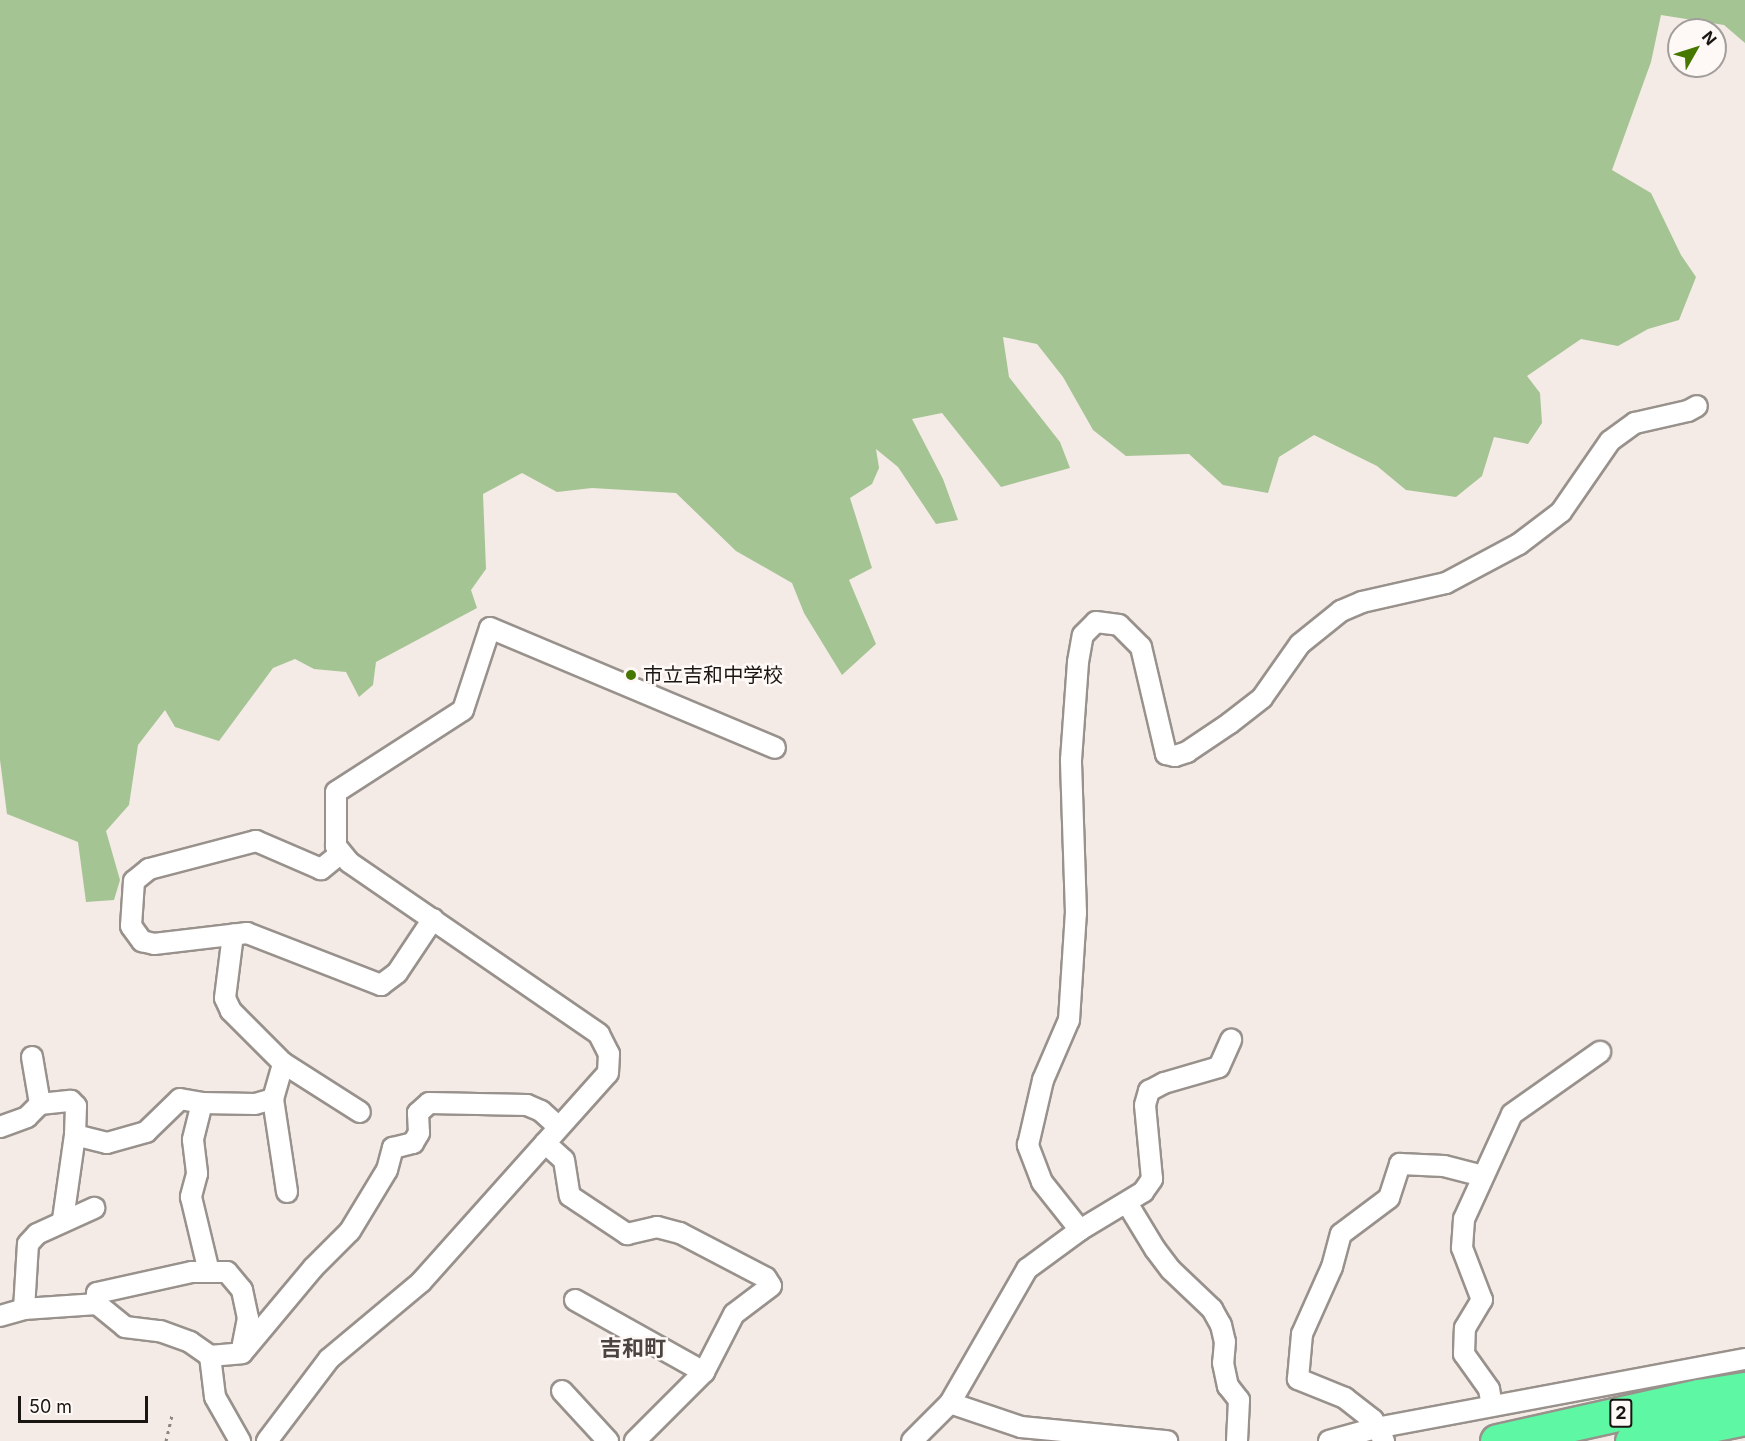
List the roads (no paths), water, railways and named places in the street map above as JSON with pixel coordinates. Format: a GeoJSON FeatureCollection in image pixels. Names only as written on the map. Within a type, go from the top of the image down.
{"type":"FeatureCollection","features":[{"type":"Feature","properties":{"kind":"highway","name":"2"},"geometry":{"type":"LineString","coordinates":[[1497,1441],[1688,1399],[1745,1389]]}},
{"type":"Feature","properties":{"kind":"highway","name":"2"},"geometry":{"type":"LineString","coordinates":[[1632,1441],[1745,1418]]}},
{"type":"Feature","properties":{"kind":"street"},"geometry":{"type":"LineString","coordinates":[[1080,1230],[1042,1182],[1028,1145],[1043,1080],[1069,1020],[1076,913],[1071,760],[1078,662],[1083,635],[1096,622],[1119,625],[1141,647],[1166,754],[1175,756],[1187,752],[1262,698],[1300,644],[1341,611],[1362,602],[1446,583],[1519,544],[1561,512],[1610,441],[1635,423],[1688,411],[1697,406]]}},
{"type":"Feature","properties":{"kind":"street"},"geometry":{"type":"LineString","coordinates":[[267,1441],[329,1359],[421,1282],[608,1072],[609,1054],[599,1034],[349,862],[336,846],[336,792],[463,710],[490,628],[775,748]]}},
{"type":"Feature","properties":{"kind":"street"},"geometry":{"type":"LineString","coordinates":[[342,853],[321,869],[256,841],[149,869],[134,881],[131,926],[142,940],[154,944],[247,933],[381,985],[398,973],[433,920]]}},
{"type":"Feature","properties":{"kind":"street"},"geometry":{"type":"LineString","coordinates":[[233,935],[225,998],[231,1011],[283,1063],[360,1112]]}},
{"type":"Feature","properties":{"kind":"street"},"geometry":{"type":"LineString","coordinates":[[912,1441],[950,1402],[1027,1269],[1080,1230],[1143,1192],[1152,1179],[1145,1105],[1149,1091],[1164,1083],[1220,1067],[1231,1041]]}},
{"type":"Feature","properties":{"kind":"street"},"geometry":{"type":"LineString","coordinates":[[1492,1406],[1489,1389],[1464,1354],[1465,1328],[1482,1300],[1462,1248],[1464,1220],[1512,1114],[1600,1052]]}},
{"type":"Feature","properties":{"kind":"street"},"geometry":{"type":"LineString","coordinates":[[32,1057],[40,1104]]}},
{"type":"Feature","properties":{"kind":"street"},"geometry":{"type":"LineString","coordinates":[[283,1063],[273,1099],[287,1192]]}},
{"type":"Feature","properties":{"kind":"street"},"geometry":{"type":"LineString","coordinates":[[75,1135],[107,1143],[146,1132],[180,1098],[202,1103],[255,1104],[273,1099]]}},
{"type":"Feature","properties":{"kind":"street"},"geometry":{"type":"LineString","coordinates":[[0,1127],[27,1117],[40,1104],[71,1101],[76,1106],[75,1135],[63,1220]]}},
{"type":"Feature","properties":{"kind":"street"},"geometry":{"type":"LineString","coordinates":[[202,1103],[193,1140],[198,1174],[191,1197],[209,1272]]}},
{"type":"Feature","properties":{"kind":"street"},"geometry":{"type":"LineString","coordinates":[[0,1316],[24,1309],[97,1304],[125,1327],[170,1335],[190,1342],[210,1356],[242,1353],[313,1268],[350,1231],[387,1170],[393,1148],[412,1143],[418,1133],[418,1113],[429,1103],[527,1105],[541,1111],[559,1127]]}},
{"type":"Feature","properties":{"kind":"street"},"geometry":{"type":"LineString","coordinates":[[545,1143],[564,1160],[570,1196],[627,1234],[657,1227],[680,1233],[766,1278],[771,1286],[735,1314],[704,1372],[635,1441]]}},
{"type":"Feature","properties":{"kind":"street"},"geometry":{"type":"LineString","coordinates":[[1380,1435],[1373,1420],[1345,1398],[1298,1379],[1302,1334],[1332,1267],[1341,1234],[1389,1198],[1400,1164],[1444,1166],[1483,1176]]}},
{"type":"Feature","properties":{"kind":"street"},"geometry":{"type":"LineString","coordinates":[[1127,1203],[1155,1249],[1171,1270],[1212,1309],[1221,1325],[1225,1342],[1223,1363],[1228,1386],[1239,1400],[1237,1441]]}},
{"type":"Feature","properties":{"kind":"street"},"geometry":{"type":"LineString","coordinates":[[24,1309],[28,1244],[37,1234],[63,1220],[94,1208]]}},
{"type":"Feature","properties":{"kind":"street"},"geometry":{"type":"LineString","coordinates":[[97,1304],[97,1293],[192,1272],[227,1272],[242,1290],[248,1318],[242,1353]]}},
{"type":"Feature","properties":{"kind":"street"},"geometry":{"type":"LineString","coordinates":[[576,1300],[704,1372]]}},
{"type":"Feature","properties":{"kind":"street"},"geometry":{"type":"LineString","coordinates":[[210,1356],[215,1397],[240,1441]]}},
{"type":"Feature","properties":{"kind":"street"},"geometry":{"type":"LineString","coordinates":[[1329,1441],[1380,1435],[1492,1406],[1745,1359]]}},
{"type":"Feature","properties":{"kind":"street"},"geometry":{"type":"LineString","coordinates":[[562,1390],[608,1441]]}},
{"type":"Feature","properties":{"kind":"street"},"geometry":{"type":"LineString","coordinates":[[950,1402],[1021,1427],[1167,1441]]}},
{"type":"Feature","properties":{"kind":"place","name":"市立吉和中学校"},"geometry":{"type":"Point","coordinates":[631,675]}},
{"type":"Feature","properties":{"kind":"district","name":"吉和町"},"geometry":{"type":"Point","coordinates":[633,1349]}}]}
